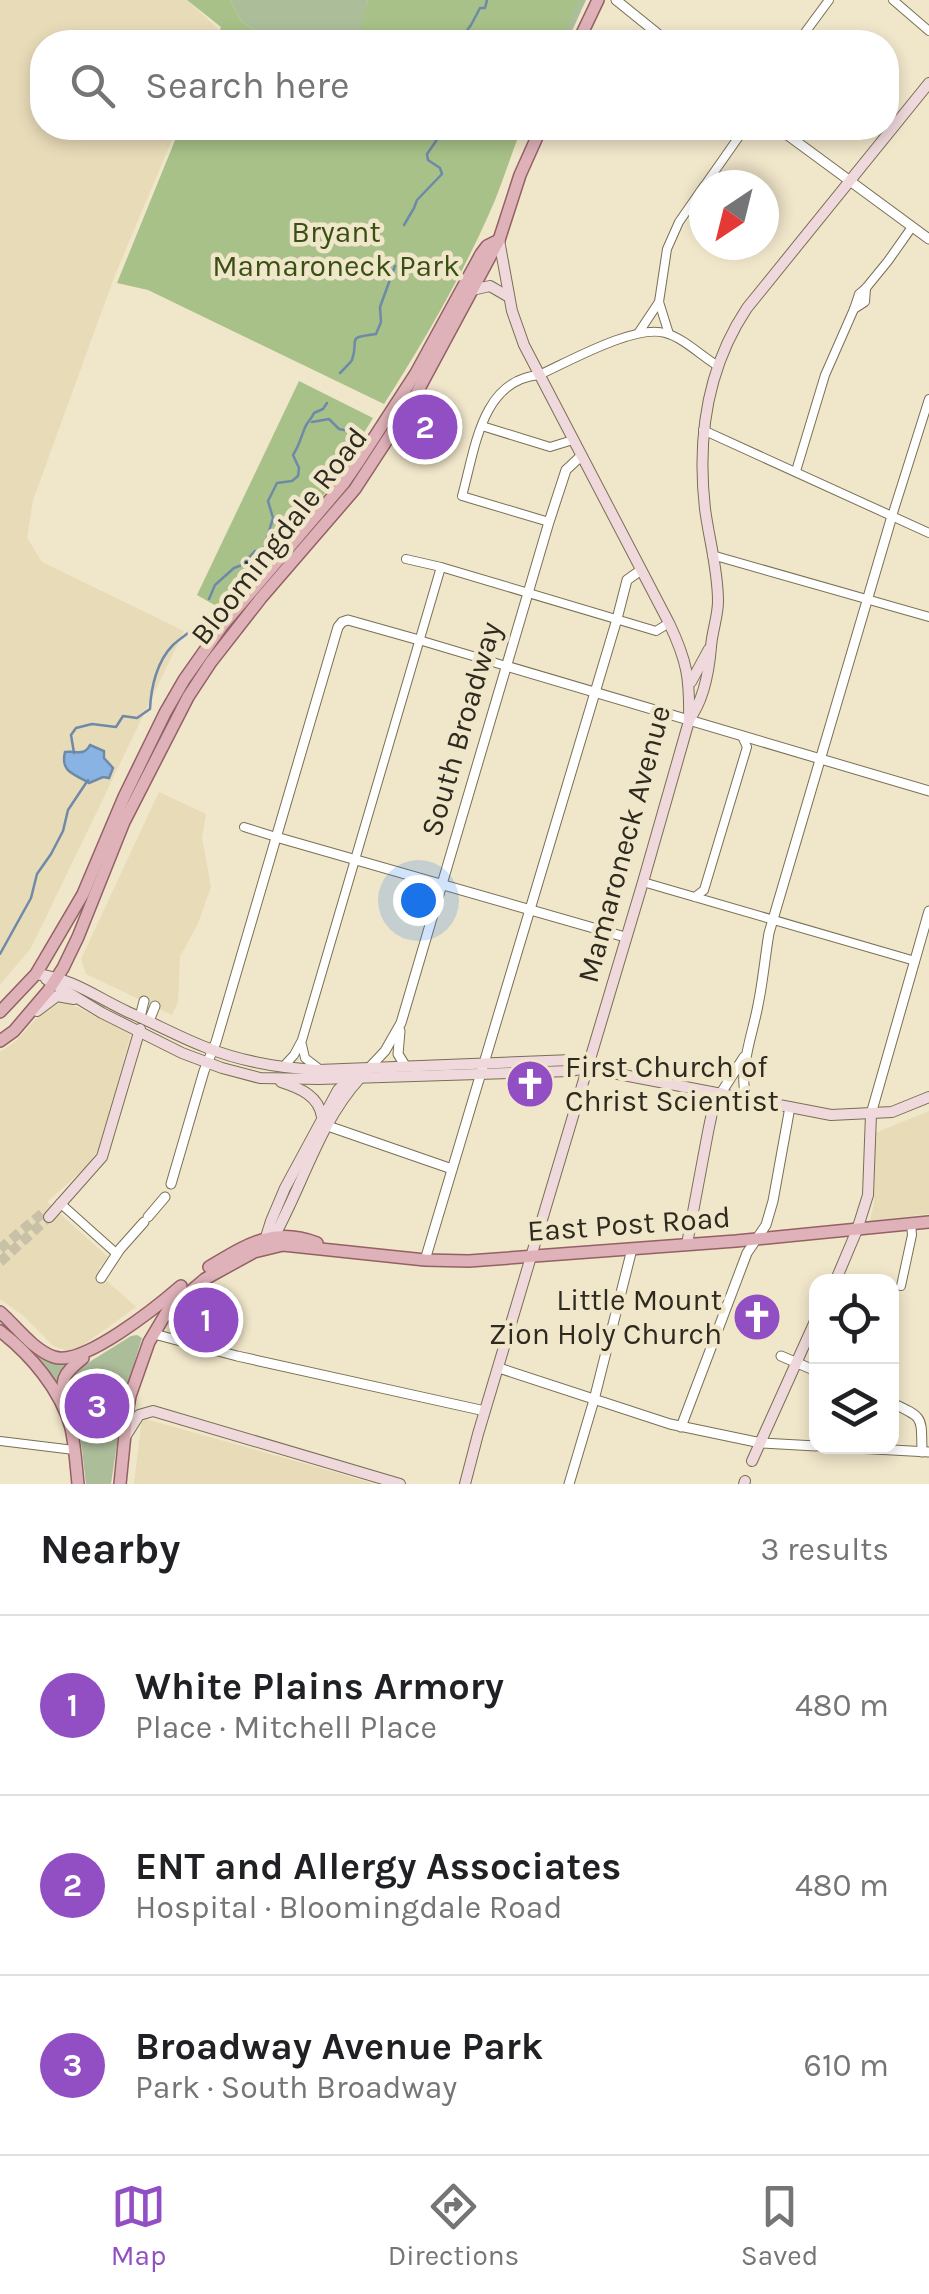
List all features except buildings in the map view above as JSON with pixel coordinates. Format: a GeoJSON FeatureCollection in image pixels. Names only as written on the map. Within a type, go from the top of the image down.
{"type":"FeatureCollection","features":[{"type":"Feature","properties":{"kind":"main road"},"geometry":{"type":"LineString","coordinates":[[584,30],[598,0]]}},
{"type":"Feature","properties":{"kind":"main road"},"geometry":{"type":"LineString","coordinates":[[899,119],[929,83]]}},
{"type":"Feature","properties":{"kind":"main road","name":"Mamaroneck Avenue"},"geometry":{"type":"LineString","coordinates":[[465,1484],[689,721],[690,684],[682,652],[539,375],[520,335],[509,297],[499,240],[536,140]]}},
{"type":"Feature","properties":{"kind":"main road"},"geometry":{"type":"LineString","coordinates":[[689,721],[705,681],[718,601],[703,484],[703,430],[718,366],[747,308],[882,140]]}},
{"type":"Feature","properties":{"kind":"main road","name":"Bloomingdale Road"},"geometry":{"type":"LineString","coordinates":[[0,1041],[14,1031],[55,980],[78,937],[133,803],[188,697],[260,598],[372,466],[499,240]]}},
{"type":"Feature","properties":{"kind":"main road","name":"Bloomingdale Road"},"geometry":{"type":"LineString","coordinates":[[0,1012],[36,974],[83,894],[124,797],[184,680],[233,611],[344,482],[416,373],[480,254],[499,240]]}},
{"type":"Feature","properties":{"kind":"main road"},"geometry":{"type":"LineString","coordinates":[[472,290],[490,286],[509,297]]}},
{"type":"Feature","properties":{"kind":"main road"},"geometry":{"type":"LineString","coordinates":[[690,684],[710,648]]}},
{"type":"Feature","properties":{"kind":"main road"},"geometry":{"type":"LineString","coordinates":[[36,974],[68,980],[213,1050],[260,1064],[360,1075],[406,1067],[483,1068]]}},
{"type":"Feature","properties":{"kind":"main road"},"geometry":{"type":"LineString","coordinates":[[55,980],[102,1013]]}},
{"type":"Feature","properties":{"kind":"main road"},"geometry":{"type":"LineString","coordinates":[[14,1031],[57,996],[73,999],[208,1063],[294,1086],[312,1096],[321,1110],[323,1123]]}},
{"type":"Feature","properties":{"kind":"main road"},"geometry":{"type":"LineString","coordinates":[[47,1214],[102,1157],[144,1019]]}},
{"type":"Feature","properties":{"kind":"main road"},"geometry":{"type":"LineString","coordinates":[[260,1078],[572,1060],[586,1068],[832,1114],[892,1112],[929,1096]]}},
{"type":"Feature","properties":{"kind":"main road","name":"South Broadway"},"geometry":{"type":"LineString","coordinates":[[270,1240],[286,1188],[338,1090],[360,1075]]}},
{"type":"Feature","properties":{"kind":"main road"},"geometry":{"type":"LineString","coordinates":[[688,1244],[710,1120],[720,1094]]}},
{"type":"Feature","properties":{"kind":"main road"},"geometry":{"type":"LineString","coordinates":[[839,1274],[868,1195],[871,1114]]}},
{"type":"Feature","properties":{"kind":"main road","name":"East Post Road"},"geometry":{"type":"LineString","coordinates":[[270,1240],[284,1245],[425,1260],[469,1261],[756,1240],[929,1222]]}},
{"type":"Feature","properties":{"kind":"main road"},"geometry":{"type":"LineString","coordinates":[[0,1312],[54,1358],[71,1358],[118,1334],[198,1274],[238,1250],[270,1240]]}},
{"type":"Feature","properties":{"kind":"main road"},"geometry":{"type":"LineString","coordinates":[[120,1484],[130,1396],[149,1342],[168,1310],[194,1286],[270,1240]]}},
{"type":"Feature","properties":{"kind":"main road"},"geometry":{"type":"LineString","coordinates":[[118,1334],[132,1328],[154,1334]]}},
{"type":"Feature","properties":{"kind":"main road"},"geometry":{"type":"LineString","coordinates":[[0,1331],[33,1362],[67,1416]]}},
{"type":"Feature","properties":{"kind":"main road"},"geometry":{"type":"LineString","coordinates":[[752,1461],[809,1334]]}},
{"type":"Feature","properties":{"kind":"main road"},"geometry":{"type":"LineString","coordinates":[[78,1484],[62,1388],[64,1375],[98,1346]]}},
{"type":"Feature","properties":{"kind":"main road"},"geometry":{"type":"LineString","coordinates":[[125,1438],[139,1416],[152,1411],[400,1484]]}},
{"type":"Feature","properties":{"kind":"street"},"geometry":{"type":"LineString","coordinates":[[616,0],[653,30]]}},
{"type":"Feature","properties":{"kind":"street"},"geometry":{"type":"LineString","coordinates":[[892,0],[929,31]]}},
{"type":"Feature","properties":{"kind":"street"},"geometry":{"type":"LineString","coordinates":[[806,30],[823,2]]}},
{"type":"Feature","properties":{"kind":"street"},"geometry":{"type":"LineString","coordinates":[[715,170],[736,140]]}},
{"type":"Feature","properties":{"kind":"street"},"geometry":{"type":"LineString","coordinates":[[794,140],[929,239]]}},
{"type":"Feature","properties":{"kind":"street"},"geometry":{"type":"LineString","coordinates":[[669,334],[660,302],[669,241],[689,207]]}},
{"type":"Feature","properties":{"kind":"street"},"geometry":{"type":"LineString","coordinates":[[796,472],[824,375],[856,297],[912,227]]}},
{"type":"Feature","properties":{"kind":"street"},"geometry":{"type":"LineString","coordinates":[[639,332],[660,302]]}},
{"type":"Feature","properties":{"kind":"street"},"geometry":{"type":"LineString","coordinates":[[549,522],[462,496],[490,404],[500,392],[523,376],[539,375],[639,332],[669,334],[718,366]]}},
{"type":"Feature","properties":{"kind":"street"},"geometry":{"type":"LineString","coordinates":[[720,1094],[746,1054],[760,1000],[773,919],[929,399]]}},
{"type":"Feature","properties":{"kind":"street"},"geometry":{"type":"LineString","coordinates":[[482,426],[550,446],[573,440]]}},
{"type":"Feature","properties":{"kind":"street"},"geometry":{"type":"LineString","coordinates":[[703,430],[929,534]]}},
{"type":"Feature","properties":{"kind":"street","name":"South Broadway"},"geometry":{"type":"LineString","coordinates":[[406,1067],[398,1054],[401,1024],[441,884],[566,470],[581,456]]}},
{"type":"Feature","properties":{"kind":"street"},"geometry":{"type":"LineString","coordinates":[[712,554],[929,618]]}},
{"type":"Feature","properties":{"kind":"street"},"geometry":{"type":"LineString","coordinates":[[406,560],[656,631],[669,623]]}},
{"type":"Feature","properties":{"kind":"street"},"geometry":{"type":"LineString","coordinates":[[282,1067],[302,1040],[441,567]]}},
{"type":"Feature","properties":{"kind":"street"},"geometry":{"type":"LineString","coordinates":[[425,1260],[627,580],[642,570]]}},
{"type":"Feature","properties":{"kind":"street"},"geometry":{"type":"LineString","coordinates":[[171,1184],[342,622],[348,620],[420,640],[929,791]]}},
{"type":"Feature","properties":{"kind":"street"},"geometry":{"type":"LineString","coordinates":[[695,896],[704,890],[747,747],[742,736]]}},
{"type":"Feature","properties":{"kind":"street"},"geometry":{"type":"LineString","coordinates":[[244,827],[625,937]]}},
{"type":"Feature","properties":{"kind":"street"},"geometry":{"type":"LineString","coordinates":[[643,882],[915,961]]}},
{"type":"Feature","properties":{"kind":"street"},"geometry":{"type":"LineString","coordinates":[[871,1114],[929,911]]}},
{"type":"Feature","properties":{"kind":"street"},"geometry":{"type":"LineString","coordinates":[[144,1001],[144,1019]]}},
{"type":"Feature","properties":{"kind":"street"},"geometry":{"type":"LineString","coordinates":[[144,1019],[155,1006]]}},
{"type":"Feature","properties":{"kind":"street","name":"South Broadway"},"geometry":{"type":"LineString","coordinates":[[360,1075],[385,1051],[401,1024]]}},
{"type":"Feature","properties":{"kind":"street"},"geometry":{"type":"LineString","coordinates":[[302,1040],[305,1058],[322,1070]]}},
{"type":"Feature","properties":{"kind":"street"},"geometry":{"type":"LineString","coordinates":[[720,1094],[742,1077],[746,1054]]}},
{"type":"Feature","properties":{"kind":"street"},"geometry":{"type":"LineString","coordinates":[[742,1077],[746,1098]]}},
{"type":"Feature","properties":{"kind":"street"},"geometry":{"type":"LineString","coordinates":[[681,1427],[747,1253],[766,1225],[790,1107]]}},
{"type":"Feature","properties":{"kind":"street"},"geometry":{"type":"LineString","coordinates":[[323,1123],[452,1169]]}},
{"type":"Feature","properties":{"kind":"street"},"geometry":{"type":"LineString","coordinates":[[100,1278],[165,1197]]}},
{"type":"Feature","properties":{"kind":"street"},"geometry":{"type":"LineString","coordinates":[[60,1204],[117,1254]]}},
{"type":"Feature","properties":{"kind":"street"},"geometry":{"type":"LineString","coordinates":[[901,1286],[912,1223]]}},
{"type":"Feature","properties":{"kind":"street"},"geometry":{"type":"LineString","coordinates":[[569,1484],[632,1249]]}},
{"type":"Feature","properties":{"kind":"street"},"geometry":{"type":"LineString","coordinates":[[154,1334],[484,1411]]}},
{"type":"Feature","properties":{"kind":"street"},"geometry":{"type":"LineString","coordinates":[[781,1356],[809,1368]]}},
{"type":"Feature","properties":{"kind":"street"},"geometry":{"type":"LineString","coordinates":[[499,1368],[681,1427],[760,1443],[809,1446]]}},
{"type":"Feature","properties":{"kind":"street"},"geometry":{"type":"LineString","coordinates":[[899,1407],[918,1416],[926,1452],[899,1450]]}},
{"type":"Feature","properties":{"kind":"street"},"geometry":{"type":"LineString","coordinates":[[0,1440],[74,1450]]}},
{"type":"Feature","properties":{"kind":"shaded area"},"geometry":{"type":"Polygon","coordinates":[[[0,0],[187,0],[218,30],[30,30],[30,140],[172,140],[115,275],[33,500],[27,538],[42,562],[184,631],[31,948],[0,985],[0,0]]]}},
{"type":"Feature","properties":{"kind":"shaded area"},"geometry":{"type":"Polygon","coordinates":[[[159,792],[206,814],[202,838],[211,887],[197,926],[180,956],[178,1002],[172,1015],[86,974],[81,959],[159,792]]]}},
{"type":"Feature","properties":{"kind":"shaded area"},"geometry":{"type":"Polygon","coordinates":[[[57,1001],[67,1002],[131,1034],[99,1149],[85,1168],[47,1202],[108,1257],[99,1268],[107,1281],[136,1307],[82,1346],[68,1351],[53,1346],[25,1317],[0,1299],[0,1052],[57,1001]]]}},
{"type":"Feature","properties":{"kind":"shaded area"},"geometry":{"type":"Polygon","coordinates":[[[929,1111],[929,1214],[870,1221],[875,1133],[929,1111]]]}},
{"type":"Feature","properties":{"kind":"shaded area"},"geometry":{"type":"Polygon","coordinates":[[[142,1418],[313,1466],[375,1484],[134,1484],[142,1418]]]}},
{"type":"Feature","properties":{"kind":"green space"},"geometry":{"type":"Polygon","coordinates":[[[187,0],[230,0],[241,21],[255,30],[220,30],[221,27],[187,0]]]}},
{"type":"Feature","properties":{"kind":"green space"},"geometry":{"type":"Polygon","coordinates":[[[230,0],[368,0],[361,30],[255,30],[241,21],[230,0]]]}},
{"type":"Feature","properties":{"kind":"green space"},"geometry":{"type":"Polygon","coordinates":[[[368,0],[579,0],[565,30],[359,30],[368,0]]]}},
{"type":"Feature","properties":{"kind":"green space"},"geometry":{"type":"Polygon","coordinates":[[[377,0],[586,0],[572,30],[363,30],[377,0]]]}},
{"type":"Feature","properties":{"kind":"green space","name":"Bryant Mamaroneck Park"},"geometry":{"type":"Polygon","coordinates":[[[175,140],[518,140],[494,203],[465,263],[384,404],[148,290],[117,283],[175,140]]]}},
{"type":"Feature","properties":{"kind":"green space"},"geometry":{"type":"Polygon","coordinates":[[[299,381],[373,418],[332,485],[225,611],[197,595],[299,381]]]}},
{"type":"Feature","properties":{"kind":"green space"},"geometry":{"type":"Polygon","coordinates":[[[0,1319],[52,1362],[69,1363],[75,1371],[131,1336],[142,1338],[124,1396],[111,1484],[86,1484],[78,1425],[67,1392],[0,1319]]]}},
{"type":"Feature","properties":{"kind":"water"},"geometry":{"type":"Polygon","coordinates":[[[90,745],[104,751],[104,758],[113,768],[109,778],[89,783],[67,769],[65,752],[82,752],[90,745]]]}},
{"type":"Feature","properties":{"kind":"waterway"},"geometry":{"type":"LineString","coordinates":[[467,30],[487,0]]}},
{"type":"Feature","properties":{"kind":"waterway"},"geometry":{"type":"LineString","coordinates":[[404,225],[417,200],[442,174],[427,154],[437,140]]}},
{"type":"Feature","properties":{"kind":"waterway"},"geometry":{"type":"LineString","coordinates":[[340,373],[352,360],[356,338],[376,334],[381,322],[380,307],[395,266]]}},
{"type":"Feature","properties":{"kind":"waterway"},"geometry":{"type":"LineString","coordinates":[[209,599],[215,585],[234,568],[255,551],[263,551],[273,518],[268,501],[277,483],[298,476],[293,455],[314,413],[327,403]]}},
{"type":"Feature","properties":{"kind":"waterway"},"geometry":{"type":"LineString","coordinates":[[312,422],[329,419],[339,429],[360,433]]}},
{"type":"Feature","properties":{"kind":"waterway"},"geometry":{"type":"LineString","coordinates":[[74,753],[71,735],[76,728],[92,724],[116,727],[123,716],[137,718],[150,709],[159,666],[173,645],[198,623]]}},
{"type":"Feature","properties":{"kind":"waterway"},"geometry":{"type":"LineString","coordinates":[[0,954],[31,898],[37,874],[63,831],[68,810],[88,780]]}},
{"type":"Feature","properties":{"kind":"tunnel"},"geometry":{"type":"LineString","coordinates":[[0,1249],[45,1211]]}},
{"type":"Feature","properties":{"kind":"tunnel"},"geometry":{"type":"LineString","coordinates":[[0,1262],[49,1217]]}},
{"type":"Feature","properties":{"kind":"place","name":"ENT and Allergy Associates"},"geometry":{"type":"Point","coordinates":[425,427]}},
{"type":"Feature","properties":{"kind":"place","name":"First Church of Christ Scientist"},"geometry":{"type":"Point","coordinates":[530,1084]}},
{"type":"Feature","properties":{"kind":"place","name":"Little Mount Zion Holy Church"},"geometry":{"type":"Point","coordinates":[757,1317]}},
{"type":"Feature","properties":{"kind":"place","name":"White Plains Armory"},"geometry":{"type":"Point","coordinates":[206,1320]}},
{"type":"Feature","properties":{"kind":"place","name":"Broadway Avenue Park"},"geometry":{"type":"Point","coordinates":[97,1406]}}]}
